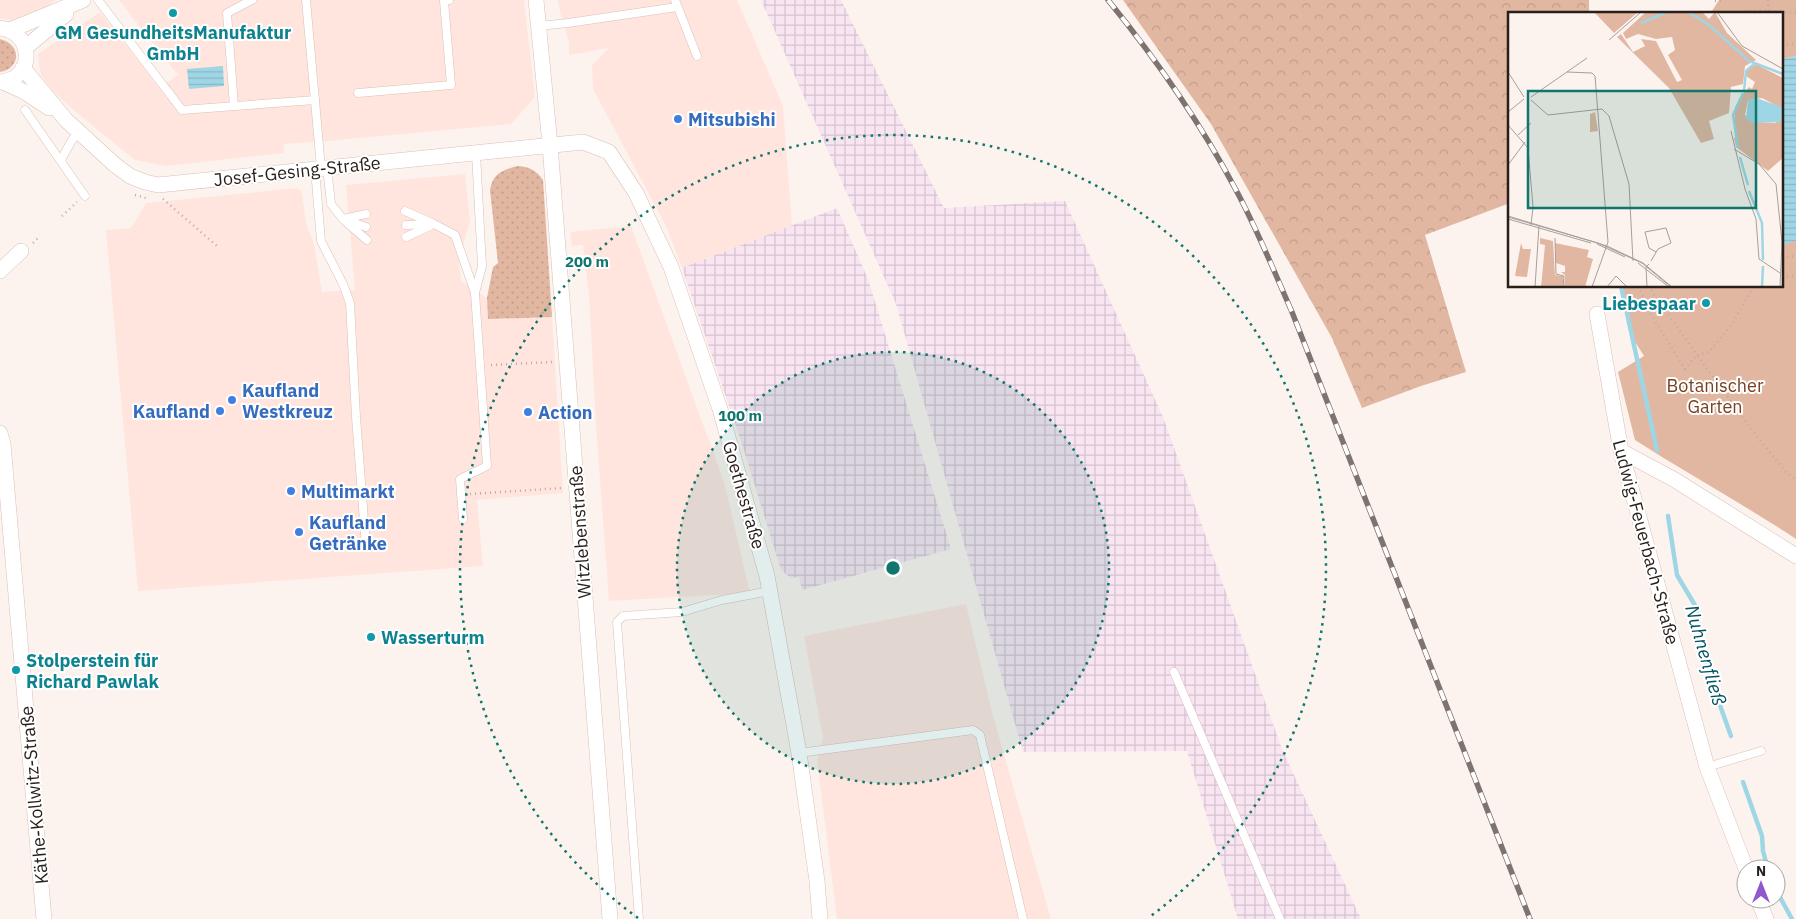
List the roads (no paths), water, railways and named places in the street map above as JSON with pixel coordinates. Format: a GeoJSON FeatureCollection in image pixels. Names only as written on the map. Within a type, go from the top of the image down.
{"type":"FeatureCollection","features":[{"type":"Feature","properties":{"kind":"street","name":"Witzlebenstraße"},"geometry":{"type":"LineString","coordinates":[[536,0],[550,145],[610,919]]}},
{"type":"Feature","properties":{"kind":"street"},"geometry":{"type":"LineString","coordinates":[[5,29],[80,2]]}},
{"type":"Feature","properties":{"kind":"street"},"geometry":{"type":"LineString","coordinates":[[25,48],[80,2]]}},
{"type":"Feature","properties":{"kind":"street"},"geometry":{"type":"LineString","coordinates":[[2,82],[15,77],[23,68],[26,57],[22,40],[5,29]]}},
{"type":"Feature","properties":{"kind":"street","name":"Josef-Gesing-Straße"},"geometry":{"type":"LineString","coordinates":[[23,68],[66,120],[115,166],[130,176],[158,185],[550,145]]}},
{"type":"Feature","properties":{"kind":"street","name":"Josef-Gesing-Straße"},"geometry":{"type":"LineString","coordinates":[[2,82],[25,92],[66,120]]}},
{"type":"Feature","properties":{"kind":"street","name":"Goethestraße"},"geometry":{"type":"LineString","coordinates":[[550,145],[583,142],[608,152],[636,193],[671,266],[720,409],[770,591],[799,753],[817,881],[820,919]]}},
{"type":"Feature","properties":{"kind":"street"},"geometry":{"type":"LineString","coordinates":[[0,271],[27,247]]}},
{"type":"Feature","properties":{"kind":"street","name":"Ludwig-Feuerbach-Straße"},"geometry":{"type":"LineString","coordinates":[[1597,314],[1621,451],[1707,767],[1742,859]]}},
{"type":"Feature","properties":{"kind":"street","name":"Käthe-Kollwitz-Straße"},"geometry":{"type":"LineString","coordinates":[[0,433],[3,444],[44,919]]}},
{"type":"Feature","properties":{"kind":"street"},"geometry":{"type":"LineString","coordinates":[[1621,451],[1675,480],[1796,556]]}},
{"type":"Feature","properties":{"kind":"lane"},"geometry":{"type":"LineString","coordinates":[[98,0],[182,110],[315,100]]}},
{"type":"Feature","properties":{"kind":"lane"},"geometry":{"type":"LineString","coordinates":[[234,106],[227,13],[252,0]]}},
{"type":"Feature","properties":{"kind":"lane"},"geometry":{"type":"LineString","coordinates":[[306,0],[321,168],[322,240],[350,303],[366,547]]}},
{"type":"Feature","properties":{"kind":"lane"},"geometry":{"type":"LineString","coordinates":[[358,93],[451,85],[444,1],[449,0]]}},
{"type":"Feature","properties":{"kind":"lane"},"geometry":{"type":"LineString","coordinates":[[538,26],[568,24],[676,3],[697,56]]}},
{"type":"Feature","properties":{"kind":"lane"},"geometry":{"type":"LineString","coordinates":[[25,110],[85,196]]}},
{"type":"Feature","properties":{"kind":"lane"},"geometry":{"type":"LineString","coordinates":[[61,160],[72,140],[79,132]]}},
{"type":"Feature","properties":{"kind":"lane"},"geometry":{"type":"LineString","coordinates":[[475,293],[482,266],[476,153]]}},
{"type":"Feature","properties":{"kind":"lane"},"geometry":{"type":"LineString","coordinates":[[321,168],[331,204],[342,219],[367,240]]}},
{"type":"Feature","properties":{"kind":"lane"},"geometry":{"type":"LineString","coordinates":[[405,211],[455,234],[475,293],[487,466],[460,479],[463,519]]}},
{"type":"Feature","properties":{"kind":"lane"},"geometry":{"type":"LineString","coordinates":[[342,219],[366,214]]}},
{"type":"Feature","properties":{"kind":"lane"},"geometry":{"type":"LineString","coordinates":[[342,219],[366,227]]}},
{"type":"Feature","properties":{"kind":"lane"},"geometry":{"type":"LineString","coordinates":[[406,225],[434,224]]}},
{"type":"Feature","properties":{"kind":"lane"},"geometry":{"type":"LineString","coordinates":[[406,237],[434,224]]}},
{"type":"Feature","properties":{"kind":"lane"},"geometry":{"type":"LineString","coordinates":[[639,919],[617,622],[623,616],[682,612],[722,600],[770,591]]}},
{"type":"Feature","properties":{"kind":"lane"},"geometry":{"type":"LineString","coordinates":[[1174,672],[1280,919]]}},
{"type":"Feature","properties":{"kind":"lane"},"geometry":{"type":"LineString","coordinates":[[799,753],[973,730],[980,735],[1023,919]]}},
{"type":"Feature","properties":{"kind":"lane"},"geometry":{"type":"LineString","coordinates":[[1707,767],[1761,751]]}},
{"type":"Feature","properties":{"kind":"water"},"geometry":{"type":"Polygon","coordinates":[[[1796,56],[1796,241],[1784,244],[1784,59],[1796,56]]]}},
{"type":"Feature","properties":{"kind":"water"},"geometry":{"type":"Polygon","coordinates":[[[223,66],[224,86],[189,89],[187,69],[223,66]]]}},
{"type":"Feature","properties":{"kind":"waterway","name":"Nuhnenfließ"},"geometry":{"type":"LineString","coordinates":[[1621,288],[1657,450]]}},
{"type":"Feature","properties":{"kind":"waterway","name":"Nuhnenfließ"},"geometry":{"type":"LineString","coordinates":[[1668,516],[1677,575],[1696,607],[1703,658],[1731,736]]}},
{"type":"Feature","properties":{"kind":"waterway","name":"Nuhnenfließ"},"geometry":{"type":"LineString","coordinates":[[1743,782],[1762,836],[1765,859]]}},
{"type":"Feature","properties":{"kind":"waterway","name":"Nuhnenfließ"},"geometry":{"type":"LineString","coordinates":[[1786,908],[1792,919]]}},
{"type":"Feature","properties":{"kind":"railway"},"geometry":{"type":"LineString","coordinates":[[1108,0],[1160,68],[1208,140],[1244,205],[1258,235],[1292,312],[1530,919]]}},
{"type":"Feature","properties":{"kind":"place","name":"GM GesundheitsManufaktur GmbH"},"geometry":{"type":"Point","coordinates":[173,13]}},
{"type":"Feature","properties":{"kind":"place","name":"Mitsubishi"},"geometry":{"type":"Point","coordinates":[678,119]}},
{"type":"Feature","properties":{"kind":"place","name":"Liebespaar"},"geometry":{"type":"Point","coordinates":[1706,303]}},
{"type":"Feature","properties":{"kind":"place","name":"Kaufland Westkreuz"},"geometry":{"type":"Point","coordinates":[232,400]}},
{"type":"Feature","properties":{"kind":"place","name":"Kaufland"},"geometry":{"type":"Point","coordinates":[220,411]}},
{"type":"Feature","properties":{"kind":"place","name":"Action"},"geometry":{"type":"Point","coordinates":[528,412]}},
{"type":"Feature","properties":{"kind":"place","name":"Multimarkt"},"geometry":{"type":"Point","coordinates":[291,491]}},
{"type":"Feature","properties":{"kind":"place","name":"Kaufland Getränke"},"geometry":{"type":"Point","coordinates":[299,532]}},
{"type":"Feature","properties":{"kind":"place","name":"Wasserturm"},"geometry":{"type":"Point","coordinates":[371,637]}},
{"type":"Feature","properties":{"kind":"place","name":"Stolperstein für Richard Pawlak"},"geometry":{"type":"Point","coordinates":[16,670]}},
{"type":"Feature","properties":{"kind":"park label","name":"Botanischer Garten"},"geometry":{"type":"Point","coordinates":[1715,395]}}]}
